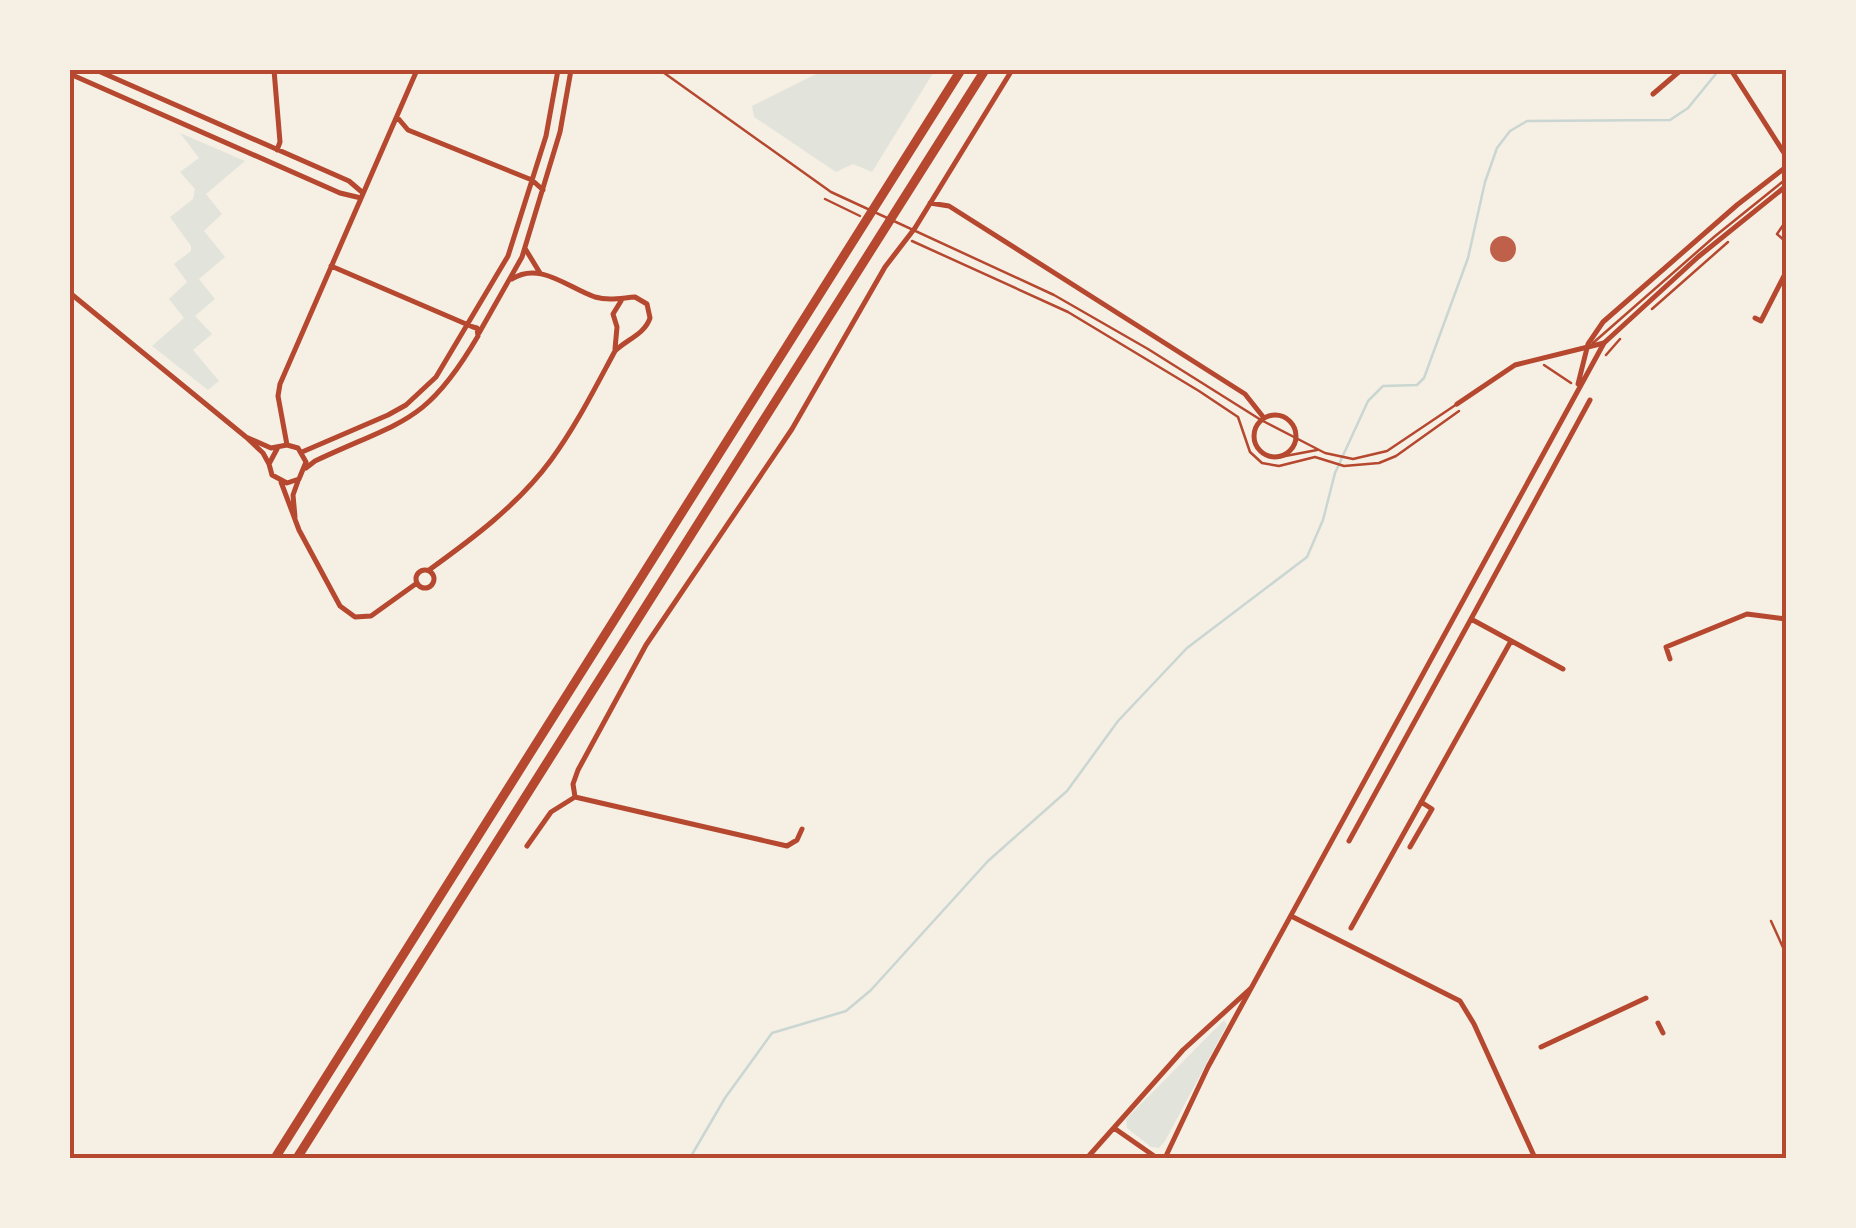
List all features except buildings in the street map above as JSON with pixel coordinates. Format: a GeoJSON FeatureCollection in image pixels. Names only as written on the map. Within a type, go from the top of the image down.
{"type":"FeatureCollection","features":[{"type":"Feature","properties":{"kind":"highway"},"geometry":{"type":"LineString","coordinates":[[276,1158],[961,70]]}},
{"type":"Feature","properties":{"kind":"highway"},"geometry":{"type":"LineString","coordinates":[[297,1158],[985,70]]}},
{"type":"Feature","properties":{"kind":"street"},"geometry":{"type":"LineString","coordinates":[[96,70],[349,180],[362,195]]}},
{"type":"Feature","properties":{"kind":"street"},"geometry":{"type":"LineString","coordinates":[[274,70],[278,150]]}},
{"type":"Feature","properties":{"kind":"street"},"geometry":{"type":"LineString","coordinates":[[287,445],[278,396],[280,384],[417,70]]}},
{"type":"Feature","properties":{"kind":"street"},"geometry":{"type":"LineString","coordinates":[[269,464],[277,449],[287,445],[302,452],[406,406],[436,377],[508,256],[546,136],[558,70]]}},
{"type":"Feature","properties":{"kind":"street"},"geometry":{"type":"LineString","coordinates":[[294,517],[293,495],[299,479],[315,460],[413,417],[452,378],[512,279],[525,246],[560,132],[572,70]]}},
{"type":"Feature","properties":{"kind":"street"},"geometry":{"type":"LineString","coordinates":[[575,797],[578,770],[646,645],[792,428],[886,267],[1012,70]]}},
{"type":"Feature","properties":{"kind":"street"},"geometry":{"type":"LineString","coordinates":[[1652,94],[1682,70]]}},
{"type":"Feature","properties":{"kind":"street"},"geometry":{"type":"LineString","coordinates":[[1731,70],[1786,156]]}},
{"type":"Feature","properties":{"kind":"street"},"geometry":{"type":"LineString","coordinates":[[70,74],[351,197],[362,195]]}},
{"type":"Feature","properties":{"kind":"street"},"geometry":{"type":"LineString","coordinates":[[150,109],[155,96]]}},
{"type":"Feature","properties":{"kind":"street"},"geometry":{"type":"LineString","coordinates":[[396,116],[408,130],[532,180],[542,190]]}},
{"type":"Feature","properties":{"kind":"street"},"geometry":{"type":"LineString","coordinates":[[220,140],[226,128]]}},
{"type":"Feature","properties":{"kind":"street"},"geometry":{"type":"LineString","coordinates":[[290,170],[296,158]]}},
{"type":"Feature","properties":{"kind":"street"},"geometry":{"type":"LineString","coordinates":[[1578,386],[1586,348],[1603,322],[1736,205],[1786,167]]}},
{"type":"Feature","properties":{"kind":"street"},"geometry":{"type":"LineString","coordinates":[[1114,1128],[1161,1158],[1604,344],[1786,183]]}},
{"type":"Feature","properties":{"kind":"street"},"geometry":{"type":"LineString","coordinates":[[930,203],[949,206],[1240,391],[1252,400],[1262,419]]}},
{"type":"Feature","properties":{"kind":"street"},"geometry":{"type":"LineString","coordinates":[[70,293],[266,456],[272,475],[282,482],[294,517],[332,593],[348,614],[362,618],[371,616],[417,583],[418,572],[430,572],[511,505],[550,462],[615,351],[648,326],[650,311],[642,300],[598,298],[540,272],[525,246]]}},
{"type":"Feature","properties":{"kind":"street"},"geometry":{"type":"LineString","coordinates":[[331,266],[477,328],[478,336]]}},
{"type":"Feature","properties":{"kind":"street"},"geometry":{"type":"LineString","coordinates":[[512,279],[540,272]]}},
{"type":"Feature","properties":{"kind":"street"},"geometry":{"type":"LineString","coordinates":[[1755,318],[1760,320],[1784,276]]}},
{"type":"Feature","properties":{"kind":"street"},"geometry":{"type":"LineString","coordinates":[[598,298],[613,314],[617,327],[615,351]]}},
{"type":"Feature","properties":{"kind":"street"},"geometry":{"type":"LineString","coordinates":[[613,314],[621,300]]}},
{"type":"Feature","properties":{"kind":"street"},"geometry":{"type":"LineString","coordinates":[[617,327],[634,335]]}},
{"type":"Feature","properties":{"kind":"street"},"geometry":{"type":"LineString","coordinates":[[1459,406],[1515,365],[1604,344]]}},
{"type":"Feature","properties":{"kind":"street"},"geometry":{"type":"LineString","coordinates":[[1349,841],[1590,400]]}},
{"type":"Feature","properties":{"kind":"street"},"geometry":{"type":"LineString","coordinates":[[1277,415],[1287,419],[1296,430],[1296,440],[1291,450],[1280,457],[1265,454],[1257,446],[1254,434],[1262,419],[1277,415]]}},
{"type":"Feature","properties":{"kind":"street"},"geometry":{"type":"LineString","coordinates":[[246,437],[277,449]]}},
{"type":"Feature","properties":{"kind":"street"},"geometry":{"type":"LineString","coordinates":[[302,452],[306,468]]}},
{"type":"Feature","properties":{"kind":"street"},"geometry":{"type":"LineString","coordinates":[[282,482],[299,479]]}},
{"type":"Feature","properties":{"kind":"street"},"geometry":{"type":"LineString","coordinates":[[417,583],[428,587],[432,583],[430,572]]}},
{"type":"Feature","properties":{"kind":"street"},"geometry":{"type":"LineString","coordinates":[[1670,659],[1666,647],[1747,614],[1786,619]]}},
{"type":"Feature","properties":{"kind":"street"},"geometry":{"type":"LineString","coordinates":[[1471,619],[1563,669]]}},
{"type":"Feature","properties":{"kind":"street"},"geometry":{"type":"LineString","coordinates":[[1350,928],[1511,641]]}},
{"type":"Feature","properties":{"kind":"street"},"geometry":{"type":"LineString","coordinates":[[527,846],[551,812],[575,797],[787,846],[798,840],[802,828]]}},
{"type":"Feature","properties":{"kind":"street"},"geometry":{"type":"LineString","coordinates":[[1410,847],[1432,809],[1421,802]]}},
{"type":"Feature","properties":{"kind":"street"},"geometry":{"type":"LineString","coordinates":[[1291,916],[1460,1001],[1535,1158]]}},
{"type":"Feature","properties":{"kind":"street"},"geometry":{"type":"LineString","coordinates":[[1087,1158],[1183,1050],[1256,983]]}},
{"type":"Feature","properties":{"kind":"street"},"geometry":{"type":"LineString","coordinates":[[1541,1046],[1646,998]]}},
{"type":"Feature","properties":{"kind":"street"},"geometry":{"type":"LineString","coordinates":[[1658,1023],[1662,1033]]}},
{"type":"Feature","properties":{"kind":"lane"},"geometry":{"type":"LineString","coordinates":[[660,70],[831,192],[1036,286],[1318,450],[1338,457],[1362,458],[1398,444],[1459,406]]}},
{"type":"Feature","properties":{"kind":"lane"},"geometry":{"type":"LineString","coordinates":[[1586,348],[1702,247],[1786,183]]}},
{"type":"Feature","properties":{"kind":"lane"},"geometry":{"type":"LineString","coordinates":[[1786,220],[1777,234],[1786,242]]}},
{"type":"Feature","properties":{"kind":"lane"},"geometry":{"type":"LineString","coordinates":[[1604,344],[1608,330]]}},
{"type":"Feature","properties":{"kind":"lane"},"geometry":{"type":"LineString","coordinates":[[1280,457],[1318,450]]}},
{"type":"Feature","properties":{"kind":"lane"},"geometry":{"type":"LineString","coordinates":[[1771,921],[1786,954]]}},
{"type":"Feature","properties":{"kind":"path"},"geometry":{"type":"LineString","coordinates":[[825,199],[867,220]]}},
{"type":"Feature","properties":{"kind":"path"},"geometry":{"type":"LineString","coordinates":[[1644,317],[1736,236]]}},
{"type":"Feature","properties":{"kind":"path"},"geometry":{"type":"LineString","coordinates":[[913,241],[1032,294],[1143,356],[1233,413],[1243,424],[1250,452],[1262,463],[1279,466],[1315,458],[1344,466],[1388,460],[1459,406]]}},
{"type":"Feature","properties":{"kind":"path"},"geometry":{"type":"LineString","coordinates":[[1605,356],[1622,336]]}},
{"type":"Feature","properties":{"kind":"path"},"geometry":{"type":"LineString","coordinates":[[1536,366],[1546,366],[1569,381]]}},
{"type":"Feature","properties":{"kind":"shaded area"},"geometry":{"type":"Polygon","coordinates":[[[824,70],[935,70],[872,172],[853,164],[836,172],[754,117],[752,106],[824,70]]]}},
{"type":"Feature","properties":{"kind":"shaded area"},"geometry":{"type":"Polygon","coordinates":[[[180,133],[245,161],[206,194],[222,214],[204,231],[225,257],[199,279],[215,299],[195,316],[212,334],[193,350],[219,381],[208,390],[152,346],[184,318],[169,299],[187,282],[174,264],[191,251],[191,246],[170,217],[193,199],[195,189],[180,172],[199,158],[180,133]]]}},
{"type":"Feature","properties":{"kind":"shaded area"},"geometry":{"type":"Polygon","coordinates":[[[1224,1020],[1227,1025],[1165,1141],[1159,1148],[1151,1147],[1127,1128],[1126,1119],[1224,1020]]]}},
{"type":"Feature","properties":{"kind":"waterway"},"geometry":{"type":"LineString","coordinates":[[690,1158],[725,1098],[772,1033],[846,1011],[871,990],[988,861],[1067,791],[1118,721],[1187,648],[1307,557],[1323,520],[1335,473],[1368,401],[1383,386],[1417,385],[1424,378],[1468,258],[1485,182],[1497,148],[1510,131],[1527,121],[1670,120],[1688,108],[1719,70]]}}]}
